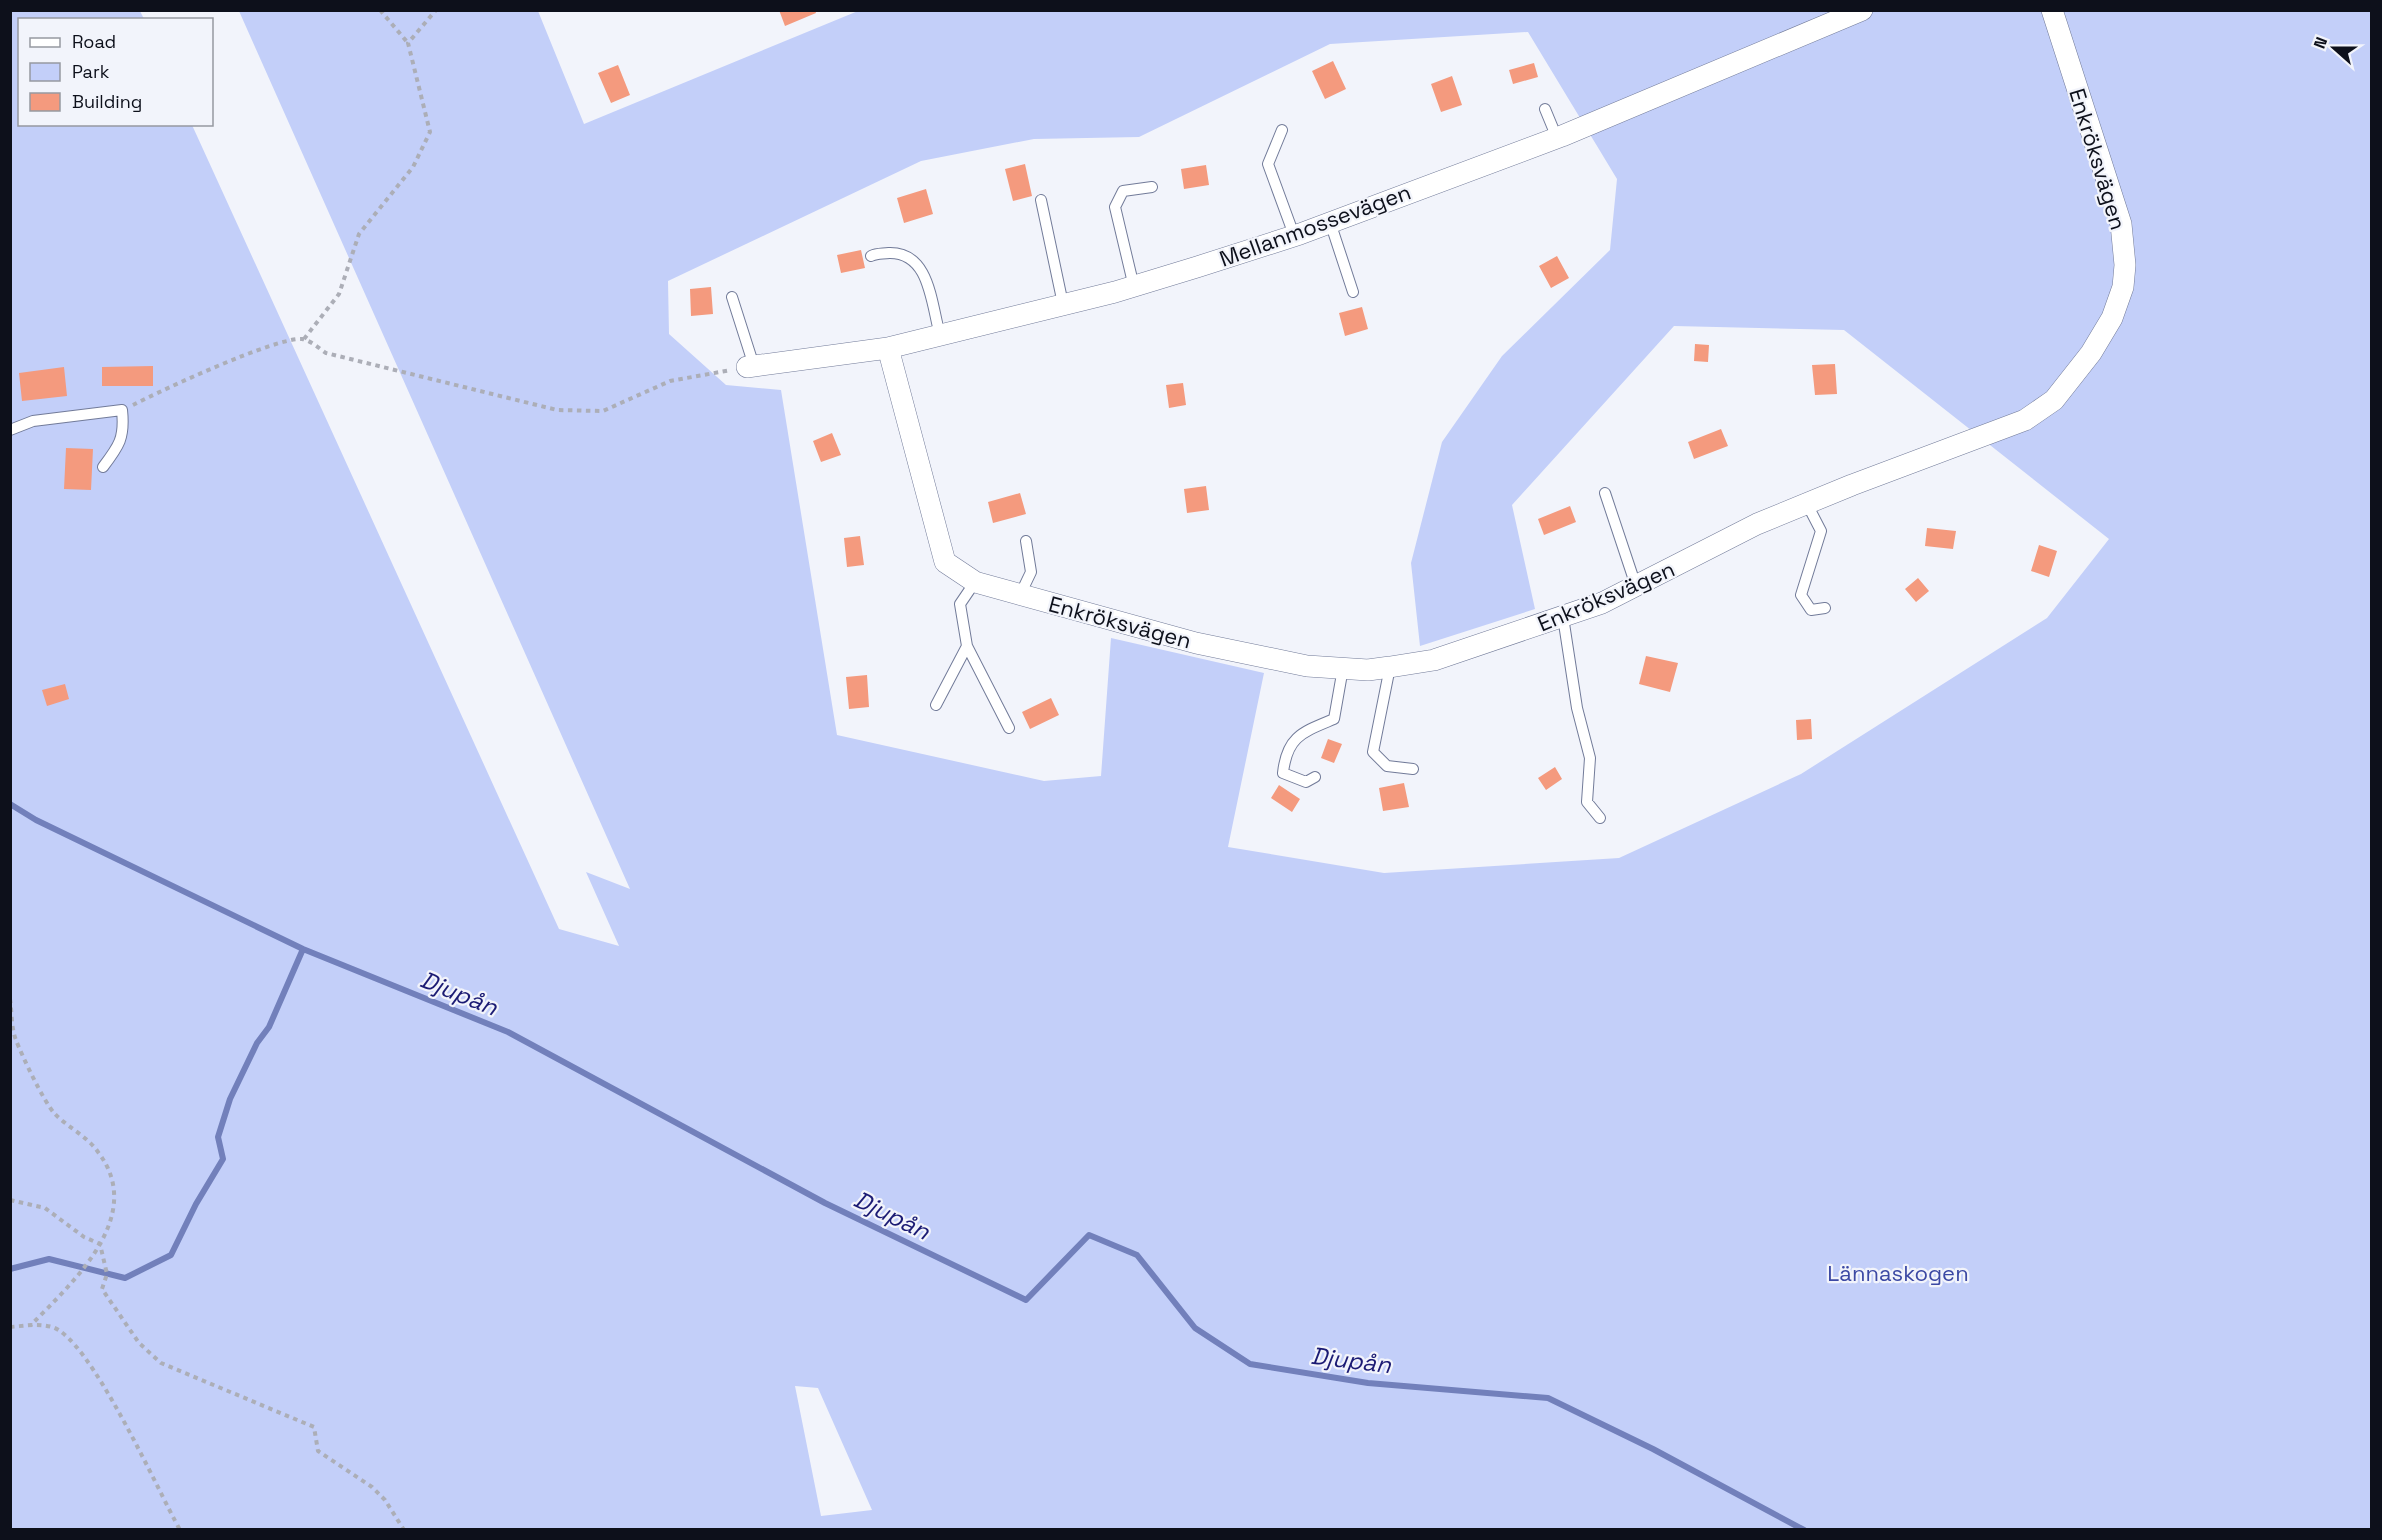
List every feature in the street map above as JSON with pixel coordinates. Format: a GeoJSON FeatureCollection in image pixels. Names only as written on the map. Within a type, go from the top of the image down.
{"type":"FeatureCollection","features":[{"type":"Feature","properties":{"kind":"street","name":"Mellanmossevägen"},"geometry":{"type":"LineString","coordinates":[[751,367],[888,348],[1134,286],[1294,236],[1557,138],[1862,10]]}},
{"type":"Feature","properties":{"kind":"street","name":"Enkröksvägen"},"geometry":{"type":"LineString","coordinates":[[888,348],[945,562],[975,582],[1196,643],[1307,666],[1368,670],[1434,660],[1563,617],[1636,586],[1757,524],[2025,420],[2054,400],[2091,353],[2112,318],[2123,287],[2125,265],[2121,225],[2052,10]]}},
{"type":"Feature","properties":{"kind":"lane"},"geometry":{"type":"LineString","coordinates":[[1545,109],[1557,138]]}},
{"type":"Feature","properties":{"kind":"lane"},"geometry":{"type":"LineString","coordinates":[[1282,130],[1268,164],[1294,236]]}},
{"type":"Feature","properties":{"kind":"lane"},"geometry":{"type":"LineString","coordinates":[[1134,286],[1116,207],[1123,191],[1152,187]]}},
{"type":"Feature","properties":{"kind":"lane"},"geometry":{"type":"LineString","coordinates":[[1041,200],[1063,304]]}},
{"type":"Feature","properties":{"kind":"lane"},"geometry":{"type":"LineString","coordinates":[[1330,222],[1353,291]]}},
{"type":"Feature","properties":{"kind":"lane"},"geometry":{"type":"LineString","coordinates":[[871,256],[900,253],[911,257],[921,267],[940,335]]}},
{"type":"Feature","properties":{"kind":"lane"},"geometry":{"type":"LineString","coordinates":[[732,297],[751,367]]}},
{"type":"Feature","properties":{"kind":"lane"},"geometry":{"type":"LineString","coordinates":[[10,430],[33,421],[122,410],[124,430],[119,446],[103,467]]}},
{"type":"Feature","properties":{"kind":"lane"},"geometry":{"type":"LineString","coordinates":[[1605,493],[1636,586]]}},
{"type":"Feature","properties":{"kind":"lane"},"geometry":{"type":"LineString","coordinates":[[1807,504],[1821,531],[1801,595],[1811,610],[1824,608]]}},
{"type":"Feature","properties":{"kind":"lane"},"geometry":{"type":"LineString","coordinates":[[1020,595],[1031,572],[1026,542]]}},
{"type":"Feature","properties":{"kind":"lane"},"geometry":{"type":"LineString","coordinates":[[975,582],[960,604],[967,646],[1009,728]]}},
{"type":"Feature","properties":{"kind":"lane"},"geometry":{"type":"LineString","coordinates":[[1563,617],[1576,708],[1590,758],[1587,802],[1600,818]]}},
{"type":"Feature","properties":{"kind":"lane"},"geometry":{"type":"LineString","coordinates":[[936,705],[967,646]]}},
{"type":"Feature","properties":{"kind":"lane"},"geometry":{"type":"LineString","coordinates":[[1390,667],[1373,752],[1387,766],[1413,769]]}},
{"type":"Feature","properties":{"kind":"lane"},"geometry":{"type":"LineString","coordinates":[[1315,777],[1306,782],[1292,778],[1283,772],[1285,759],[1297,736],[1334,719],[1343,668]]}},
{"type":"Feature","properties":{"kind":"path"},"geometry":{"type":"LineString","coordinates":[[122,410],[171,386],[273,346],[304,339],[339,294],[359,234],[413,167],[430,132],[408,44],[380,10]]}},
{"type":"Feature","properties":{"kind":"path"},"geometry":{"type":"LineString","coordinates":[[408,44],[436,10]]}},
{"type":"Feature","properties":{"kind":"path"},"geometry":{"type":"LineString","coordinates":[[304,339],[327,353],[557,410],[603,411],[670,381],[751,367]]}},
{"type":"Feature","properties":{"kind":"path"},"geometry":{"type":"LineString","coordinates":[[10,999],[15,1039],[53,1112],[98,1152],[114,1184],[115,1211],[100,1244],[76,1279],[31,1325]]}},
{"type":"Feature","properties":{"kind":"path"},"geometry":{"type":"LineString","coordinates":[[10,1200],[45,1208],[84,1237],[100,1244]]}},
{"type":"Feature","properties":{"kind":"path"},"geometry":{"type":"LineString","coordinates":[[100,1244],[107,1274],[102,1289],[139,1343],[160,1363],[314,1427],[318,1451],[372,1487],[385,1500],[404,1530]]}},
{"type":"Feature","properties":{"kind":"path"},"geometry":{"type":"LineString","coordinates":[[10,1327],[31,1325],[53,1327],[67,1337],[94,1368],[180,1530]]}},
{"type":"Feature","properties":{"kind":"green space","name":"Lännaskogen"},"geometry":{"type":"Polygon","coordinates":[[[10,11],[140,11],[144,18],[18,18],[18,126],[192,126],[559,929],[619,946],[586,872],[630,889],[239,11],[538,11],[584,124],[858,11],[2371,11],[2371,1529],[11,1529],[10,11]],[[1528,32],[1330,44],[1139,137],[1034,139],[921,161],[668,281],[669,334],[726,385],[781,390],[837,735],[1044,781],[1101,776],[1111,638],[1264,673],[1228,847],[1384,873],[1619,858],[1801,774],[2047,618],[2109,539],[1844,330],[1674,326],[1512,505],[1535,609],[1420,646],[1411,563],[1442,442],[1502,356],[1610,250],[1617,179],[1528,32]],[[795,1386],[821,1516],[872,1510],[818,1388],[795,1386]]]}},
{"type":"Feature","properties":{"kind":"building"},"geometry":{"type":"Polygon","coordinates":[[[779,10],[815,10],[816,13],[785,26],[779,10]]]}},
{"type":"Feature","properties":{"kind":"building"},"geometry":{"type":"Polygon","coordinates":[[[1333,61],[1346,89],[1325,99],[1312,71],[1333,61]]]}},
{"type":"Feature","properties":{"kind":"building"},"geometry":{"type":"Polygon","coordinates":[[[1534,63],[1538,77],[1513,84],[1509,70],[1534,63]]]}},
{"type":"Feature","properties":{"kind":"building"},"geometry":{"type":"Polygon","coordinates":[[[618,65],[630,95],[611,103],[598,73],[618,65]]]}},
{"type":"Feature","properties":{"kind":"building"},"geometry":{"type":"Polygon","coordinates":[[[1452,76],[1462,105],[1441,112],[1431,84],[1452,76]]]}},
{"type":"Feature","properties":{"kind":"building"},"geometry":{"type":"Polygon","coordinates":[[[1025,164],[1032,196],[1013,201],[1005,169],[1025,164]]]}},
{"type":"Feature","properties":{"kind":"building"},"geometry":{"type":"Polygon","coordinates":[[[1206,165],[1209,185],[1184,189],[1181,169],[1206,165]]]}},
{"type":"Feature","properties":{"kind":"building"},"geometry":{"type":"Polygon","coordinates":[[[926,189],[933,214],[904,223],[897,198],[926,189]]]}},
{"type":"Feature","properties":{"kind":"building"},"geometry":{"type":"Polygon","coordinates":[[[861,250],[865,268],[841,273],[837,255],[861,250]]]}},
{"type":"Feature","properties":{"kind":"building"},"geometry":{"type":"Polygon","coordinates":[[[1557,256],[1569,278],[1551,288],[1539,266],[1557,256]]]}},
{"type":"Feature","properties":{"kind":"building"},"geometry":{"type":"Polygon","coordinates":[[[711,287],[713,314],[691,316],[690,289],[711,287]]]}},
{"type":"Feature","properties":{"kind":"building"},"geometry":{"type":"Polygon","coordinates":[[[1362,307],[1368,329],[1345,336],[1339,313],[1362,307]]]}},
{"type":"Feature","properties":{"kind":"building"},"geometry":{"type":"Polygon","coordinates":[[[1695,344],[1709,345],[1708,362],[1694,361],[1695,344]]]}},
{"type":"Feature","properties":{"kind":"building"},"geometry":{"type":"Polygon","coordinates":[[[1835,364],[1837,394],[1815,395],[1812,365],[1835,364]]]}},
{"type":"Feature","properties":{"kind":"building"},"geometry":{"type":"Polygon","coordinates":[[[153,366],[153,386],[102,386],[102,367],[153,366]]]}},
{"type":"Feature","properties":{"kind":"building"},"geometry":{"type":"Polygon","coordinates":[[[64,367],[67,396],[22,401],[19,373],[64,367]]]}},
{"type":"Feature","properties":{"kind":"building"},"geometry":{"type":"Polygon","coordinates":[[[1183,383],[1186,405],[1169,408],[1166,385],[1183,383]]]}},
{"type":"Feature","properties":{"kind":"building"},"geometry":{"type":"Polygon","coordinates":[[[1721,429],[1728,446],[1694,459],[1688,442],[1721,429]]]}},
{"type":"Feature","properties":{"kind":"building"},"geometry":{"type":"Polygon","coordinates":[[[832,433],[841,455],[821,462],[813,441],[832,433]]]}},
{"type":"Feature","properties":{"kind":"building"},"geometry":{"type":"Polygon","coordinates":[[[66,448],[93,449],[91,490],[64,489],[66,448]]]}},
{"type":"Feature","properties":{"kind":"building"},"geometry":{"type":"Polygon","coordinates":[[[1206,486],[1209,510],[1187,513],[1184,489],[1206,486]]]}},
{"type":"Feature","properties":{"kind":"building"},"geometry":{"type":"Polygon","coordinates":[[[1020,493],[1026,514],[993,523],[988,502],[1020,493]]]}},
{"type":"Feature","properties":{"kind":"building"},"geometry":{"type":"Polygon","coordinates":[[[1570,506],[1576,522],[1544,535],[1538,519],[1570,506]]]}},
{"type":"Feature","properties":{"kind":"building"},"geometry":{"type":"Polygon","coordinates":[[[1927,528],[1956,531],[1953,549],[1925,546],[1927,528]]]}},
{"type":"Feature","properties":{"kind":"building"},"geometry":{"type":"Polygon","coordinates":[[[860,536],[864,565],[847,567],[844,538],[860,536]]]}},
{"type":"Feature","properties":{"kind":"building"},"geometry":{"type":"Polygon","coordinates":[[[2039,545],[2057,551],[2049,577],[2031,571],[2039,545]]]}},
{"type":"Feature","properties":{"kind":"building"},"geometry":{"type":"Polygon","coordinates":[[[1918,578],[1929,591],[1916,602],[1905,589],[1918,578]]]}},
{"type":"Feature","properties":{"kind":"building"},"geometry":{"type":"Polygon","coordinates":[[[1646,656],[1678,663],[1670,692],[1639,684],[1646,656]]]}},
{"type":"Feature","properties":{"kind":"building"},"geometry":{"type":"Polygon","coordinates":[[[867,675],[869,707],[849,709],[846,677],[867,675]]]}},
{"type":"Feature","properties":{"kind":"building"},"geometry":{"type":"Polygon","coordinates":[[[65,684],[69,699],[47,706],[42,690],[65,684]]]}},
{"type":"Feature","properties":{"kind":"building"},"geometry":{"type":"Polygon","coordinates":[[[1051,698],[1059,715],[1030,729],[1022,712],[1051,698]]]}},
{"type":"Feature","properties":{"kind":"building"},"geometry":{"type":"Polygon","coordinates":[[[1811,719],[1812,739],[1797,740],[1796,720],[1811,719]]]}},
{"type":"Feature","properties":{"kind":"building"},"geometry":{"type":"Polygon","coordinates":[[[1328,739],[1342,744],[1334,763],[1321,758],[1328,739]]]}},
{"type":"Feature","properties":{"kind":"building"},"geometry":{"type":"Polygon","coordinates":[[[1555,767],[1562,779],[1546,790],[1538,778],[1555,767]]]}},
{"type":"Feature","properties":{"kind":"building"},"geometry":{"type":"Polygon","coordinates":[[[1404,783],[1409,807],[1383,811],[1379,788],[1404,783]]]}},
{"type":"Feature","properties":{"kind":"building"},"geometry":{"type":"Polygon","coordinates":[[[1279,785],[1300,799],[1292,812],[1271,798],[1279,785]]]}},
{"type":"Feature","properties":{"kind":"waterway","name":"Djupån"},"geometry":{"type":"LineString","coordinates":[[10,804],[36,820],[303,949],[508,1032],[825,1203],[1026,1300],[1089,1235],[1137,1255],[1195,1328],[1250,1364],[1368,1383],[1548,1398],[1653,1449],[1804,1530]]}},
{"type":"Feature","properties":{"kind":"waterway","name":"Djupån"},"geometry":{"type":"LineString","coordinates":[[10,1269],[49,1259],[125,1278],[171,1255],[196,1204],[223,1159],[218,1137],[230,1099],[257,1043],[269,1027],[303,949]]}}]}
